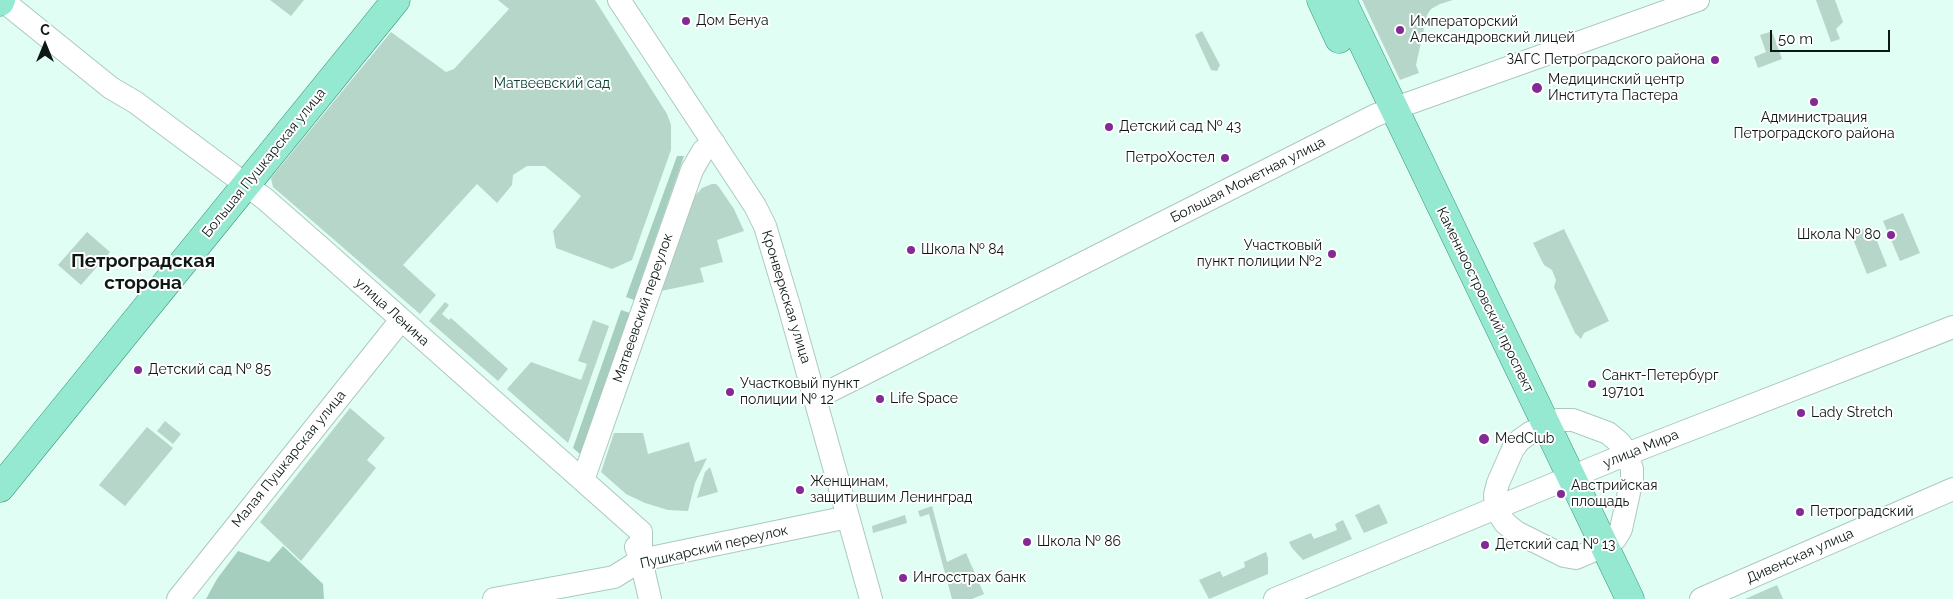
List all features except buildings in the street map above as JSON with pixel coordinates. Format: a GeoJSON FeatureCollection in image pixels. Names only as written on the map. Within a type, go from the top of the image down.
{"type":"FeatureCollection","features":[{"type":"Feature","properties":{"kind":"main road","name":"Большая Пушкарская улица"},"geometry":{"type":"LineString","coordinates":[[0,488],[396,0]]}},
{"type":"Feature","properties":{"kind":"main road","name":"Каменноостровский проспект"},"geometry":{"type":"LineString","coordinates":[[1321,0],[1385,111],[1596,550],[1630,599]]}},
{"type":"Feature","properties":{"kind":"main road","name":"Каменноостровский проспект"},"geometry":{"type":"LineString","coordinates":[[1342,0],[1385,111]]}},
{"type":"Feature","properties":{"kind":"main road","name":"Каменноостровский проспект"},"geometry":{"type":"LineString","coordinates":[[1596,550],[1609,599]]}},
{"type":"Feature","properties":{"kind":"street","name":"улица Ленина"},"geometry":{"type":"LineString","coordinates":[[1,0],[110,88],[127,108],[242,191],[397,325],[583,480],[642,532],[641,560]]}},
{"type":"Feature","properties":{"kind":"street","name":"Кронверкская улица"},"geometry":{"type":"LineString","coordinates":[[619,0],[714,142],[755,206],[765,226],[815,396],[871,599]]}},
{"type":"Feature","properties":{"kind":"street","name":"Большая Монетная улица"},"geometry":{"type":"LineString","coordinates":[[815,396],[830,391],[1385,111],[1698,0]]}},
{"type":"Feature","properties":{"kind":"street","name":"Матвеевский переулок"},"geometry":{"type":"LineString","coordinates":[[583,480],[692,170],[703,151],[714,142]]}},
{"type":"Feature","properties":{"kind":"street","name":"улица Ленина"},"geometry":{"type":"LineString","coordinates":[[397,325],[633,540],[641,560],[650,599]]}},
{"type":"Feature","properties":{"kind":"street","name":"Малая Пушкарская улица"},"geometry":{"type":"LineString","coordinates":[[178,599],[397,325]]}},
{"type":"Feature","properties":{"kind":"street","name":"улица Мира"},"geometry":{"type":"LineString","coordinates":[[1276,599],[1627,454],[1953,327]]}},
{"type":"Feature","properties":{"kind":"street"},"geometry":{"type":"LineString","coordinates":[[1558,420],[1573,420],[1608,433],[1620,444],[1627,454],[1632,469],[1632,479],[1621,529],[1615,539],[1596,550],[1576,558],[1564,556],[1516,532],[1505,523],[1496,508],[1495,495],[1498,483],[1513,449],[1520,440],[1558,420]]}},
{"type":"Feature","properties":{"kind":"street","name":"Дивенская улица"},"geometry":{"type":"LineString","coordinates":[[1701,599],[1953,489]]}},
{"type":"Feature","properties":{"kind":"street","name":"Пушкарский переулок"},"geometry":{"type":"LineString","coordinates":[[494,599],[614,577],[641,560],[848,517]]}},
{"type":"Feature","properties":{"kind":"green space"},"geometry":{"type":"Polygon","coordinates":[[[270,0],[304,0],[291,16],[270,0]]]}},
{"type":"Feature","properties":{"kind":"green space","name":"Матвеевский сад"},"geometry":{"type":"Polygon","coordinates":[[[498,0],[595,0],[667,114],[671,125],[671,150],[632,260],[612,269],[556,248],[553,231],[581,196],[545,166],[527,166],[513,175],[512,185],[497,203],[477,184],[403,265],[436,295],[420,314],[273,187],[271,178],[391,32],[446,72],[454,69],[509,9],[498,0]]]}},
{"type":"Feature","properties":{"kind":"green space","name":"Императорский Александровский лицей"},"geometry":{"type":"Polygon","coordinates":[[[1362,0],[1453,0],[1431,9],[1427,15],[1416,65],[1419,73],[1400,80],[1362,0]]]}},
{"type":"Feature","properties":{"kind":"green space"},"geometry":{"type":"Polygon","coordinates":[[[1816,0],[1835,0],[1843,22],[1836,29],[1840,39],[1831,42],[1816,0]]]}},
{"type":"Feature","properties":{"kind":"green space"},"geometry":{"type":"Polygon","coordinates":[[[1202,31],[1220,65],[1217,71],[1211,70],[1195,35],[1202,31]]]}},
{"type":"Feature","properties":{"kind":"green space"},"geometry":{"type":"Polygon","coordinates":[[[1770,32],[1773,34],[1782,59],[1758,68],[1754,57],[1766,52],[1760,35],[1770,32]]]}},
{"type":"Feature","properties":{"kind":"green space"},"geometry":{"type":"Polygon","coordinates":[[[677,156],[684,156],[634,300],[626,297],[677,156]]]}},
{"type":"Feature","properties":{"kind":"green space"},"geometry":{"type":"Polygon","coordinates":[[[716,184],[719,187],[734,209],[744,231],[717,240],[723,262],[700,268],[704,282],[661,291],[694,197],[702,188],[716,184]]]}},
{"type":"Feature","properties":{"kind":"green space"},"geometry":{"type":"Polygon","coordinates":[[[1903,213],[1920,253],[1900,261],[1883,221],[1903,213]]]}},
{"type":"Feature","properties":{"kind":"green space"},"geometry":{"type":"Polygon","coordinates":[[[1871,226],[1887,266],[1867,274],[1851,234],[1871,226]]]}},
{"type":"Feature","properties":{"kind":"green space"},"geometry":{"type":"Polygon","coordinates":[[[1564,229],[1609,321],[1584,333],[1581,339],[1575,333],[1554,287],[1556,280],[1552,270],[1544,265],[1533,243],[1564,229]]]}},
{"type":"Feature","properties":{"kind":"green space"},"geometry":{"type":"Polygon","coordinates":[[[87,232],[110,252],[81,285],[58,265],[87,232]]]}},
{"type":"Feature","properties":{"kind":"green space"},"geometry":{"type":"Polygon","coordinates":[[[445,302],[449,305],[442,314],[449,320],[451,318],[508,369],[498,381],[429,321],[445,302]]]}},
{"type":"Feature","properties":{"kind":"green space"},"geometry":{"type":"Polygon","coordinates":[[[621,310],[630,313],[581,455],[573,448],[621,310]]]}},
{"type":"Feature","properties":{"kind":"green space"},"geometry":{"type":"Polygon","coordinates":[[[593,320],[609,326],[568,443],[507,389],[531,362],[581,380],[587,364],[578,361],[593,320]]]}},
{"type":"Feature","properties":{"kind":"green space"},"geometry":{"type":"Polygon","coordinates":[[[350,408],[385,438],[367,460],[376,468],[301,561],[260,522],[350,408]]]}},
{"type":"Feature","properties":{"kind":"green space"},"geometry":{"type":"Polygon","coordinates":[[[165,421],[181,434],[173,444],[157,431],[165,421]]]}},
{"type":"Feature","properties":{"kind":"green space"},"geometry":{"type":"Polygon","coordinates":[[[147,427],[173,448],[125,506],[99,485],[147,427]]]}},
{"type":"Feature","properties":{"kind":"green space"},"geometry":{"type":"Polygon","coordinates":[[[614,433],[643,433],[648,454],[689,442],[695,462],[707,458],[695,483],[688,511],[668,510],[645,503],[626,494],[601,472],[614,433]]]}},
{"type":"Feature","properties":{"kind":"green space"},"geometry":{"type":"Polygon","coordinates":[[[710,467],[718,492],[697,498],[705,472],[710,467]]]}},
{"type":"Feature","properties":{"kind":"green space"},"geometry":{"type":"Polygon","coordinates":[[[1379,504],[1388,523],[1364,533],[1355,515],[1379,504]]]}},
{"type":"Feature","properties":{"kind":"green space"},"geometry":{"type":"Polygon","coordinates":[[[932,506],[947,562],[966,553],[984,594],[972,599],[952,599],[929,514],[920,517],[918,511],[932,506]]]}},
{"type":"Feature","properties":{"kind":"green space"},"geometry":{"type":"Polygon","coordinates":[[[905,515],[907,523],[873,533],[872,526],[905,515]]]}},
{"type":"Feature","properties":{"kind":"green space"},"geometry":{"type":"Polygon","coordinates":[[[1343,520],[1352,539],[1303,560],[1289,542],[1311,533],[1314,539],[1337,530],[1335,524],[1343,520]]]}},
{"type":"Feature","properties":{"kind":"green space"},"geometry":{"type":"Polygon","coordinates":[[[283,546],[323,584],[324,599],[206,599],[217,579],[238,551],[269,562],[283,546]]]}},
{"type":"Feature","properties":{"kind":"green space"},"geometry":{"type":"Polygon","coordinates":[[[1266,552],[1268,574],[1209,599],[1199,580],[1220,571],[1223,577],[1245,567],[1244,562],[1266,552]]]}},
{"type":"Feature","properties":{"kind":"green space"},"geometry":{"type":"Polygon","coordinates":[[[1777,585],[1783,599],[1745,599],[1777,585]]]}},
{"type":"Feature","properties":{"kind":"place","name":"Дом Бенуа"},"geometry":{"type":"Point","coordinates":[686,21]}},
{"type":"Feature","properties":{"kind":"place","name":"Императорский Александровский лицей"},"geometry":{"type":"Point","coordinates":[1400,30]}},
{"type":"Feature","properties":{"kind":"place","name":"ЗАГС Петроградского района"},"geometry":{"type":"Point","coordinates":[1715,60]}},
{"type":"Feature","properties":{"kind":"place","name":"Медицинский центр Института Пастера"},"geometry":{"type":"Point","coordinates":[1537,88]}},
{"type":"Feature","properties":{"kind":"place","name":"Администрация Петроградского района"},"geometry":{"type":"Point","coordinates":[1814,102]}},
{"type":"Feature","properties":{"kind":"place","name":"Детский сад № 43"},"geometry":{"type":"Point","coordinates":[1109,127]}},
{"type":"Feature","properties":{"kind":"place","name":"ПетроХостел"},"geometry":{"type":"Point","coordinates":[1225,158]}},
{"type":"Feature","properties":{"kind":"place","name":"Школа № 80"},"geometry":{"type":"Point","coordinates":[1891,235]}},
{"type":"Feature","properties":{"kind":"place","name":"Школа № 84"},"geometry":{"type":"Point","coordinates":[911,250]}},
{"type":"Feature","properties":{"kind":"place","name":"Участковый пункт полиции №2"},"geometry":{"type":"Point","coordinates":[1332,254]}},
{"type":"Feature","properties":{"kind":"place","name":"Детский сад № 85"},"geometry":{"type":"Point","coordinates":[138,370]}},
{"type":"Feature","properties":{"kind":"place","name":"Санкт-Петербург 197101"},"geometry":{"type":"Point","coordinates":[1592,384]}},
{"type":"Feature","properties":{"kind":"place","name":"Участковый пункт полиции № 12"},"geometry":{"type":"Point","coordinates":[730,392]}},
{"type":"Feature","properties":{"kind":"place","name":"Life Space"},"geometry":{"type":"Point","coordinates":[880,399]}},
{"type":"Feature","properties":{"kind":"place","name":"Lady Stretch"},"geometry":{"type":"Point","coordinates":[1801,413]}},
{"type":"Feature","properties":{"kind":"place","name":"MedClub"},"geometry":{"type":"Point","coordinates":[1484,439]}},
{"type":"Feature","properties":{"kind":"place","name":"Женщинам, защитившим Ленинград"},"geometry":{"type":"Point","coordinates":[800,490]}},
{"type":"Feature","properties":{"kind":"place","name":"Австрийская площадь"},"geometry":{"type":"Point","coordinates":[1561,494]}},
{"type":"Feature","properties":{"kind":"place","name":"Петроградский"},"geometry":{"type":"Point","coordinates":[1800,512]}},
{"type":"Feature","properties":{"kind":"place","name":"Школа № 86"},"geometry":{"type":"Point","coordinates":[1027,542]}},
{"type":"Feature","properties":{"kind":"place","name":"Детский сад № 13"},"geometry":{"type":"Point","coordinates":[1485,545]}},
{"type":"Feature","properties":{"kind":"place","name":"Ингосстрах банк"},"geometry":{"type":"Point","coordinates":[903,578]}},
{"type":"Feature","properties":{"kind":"district","name":"Петроградская сторона"},"geometry":{"type":"Point","coordinates":[143,272]}}]}
